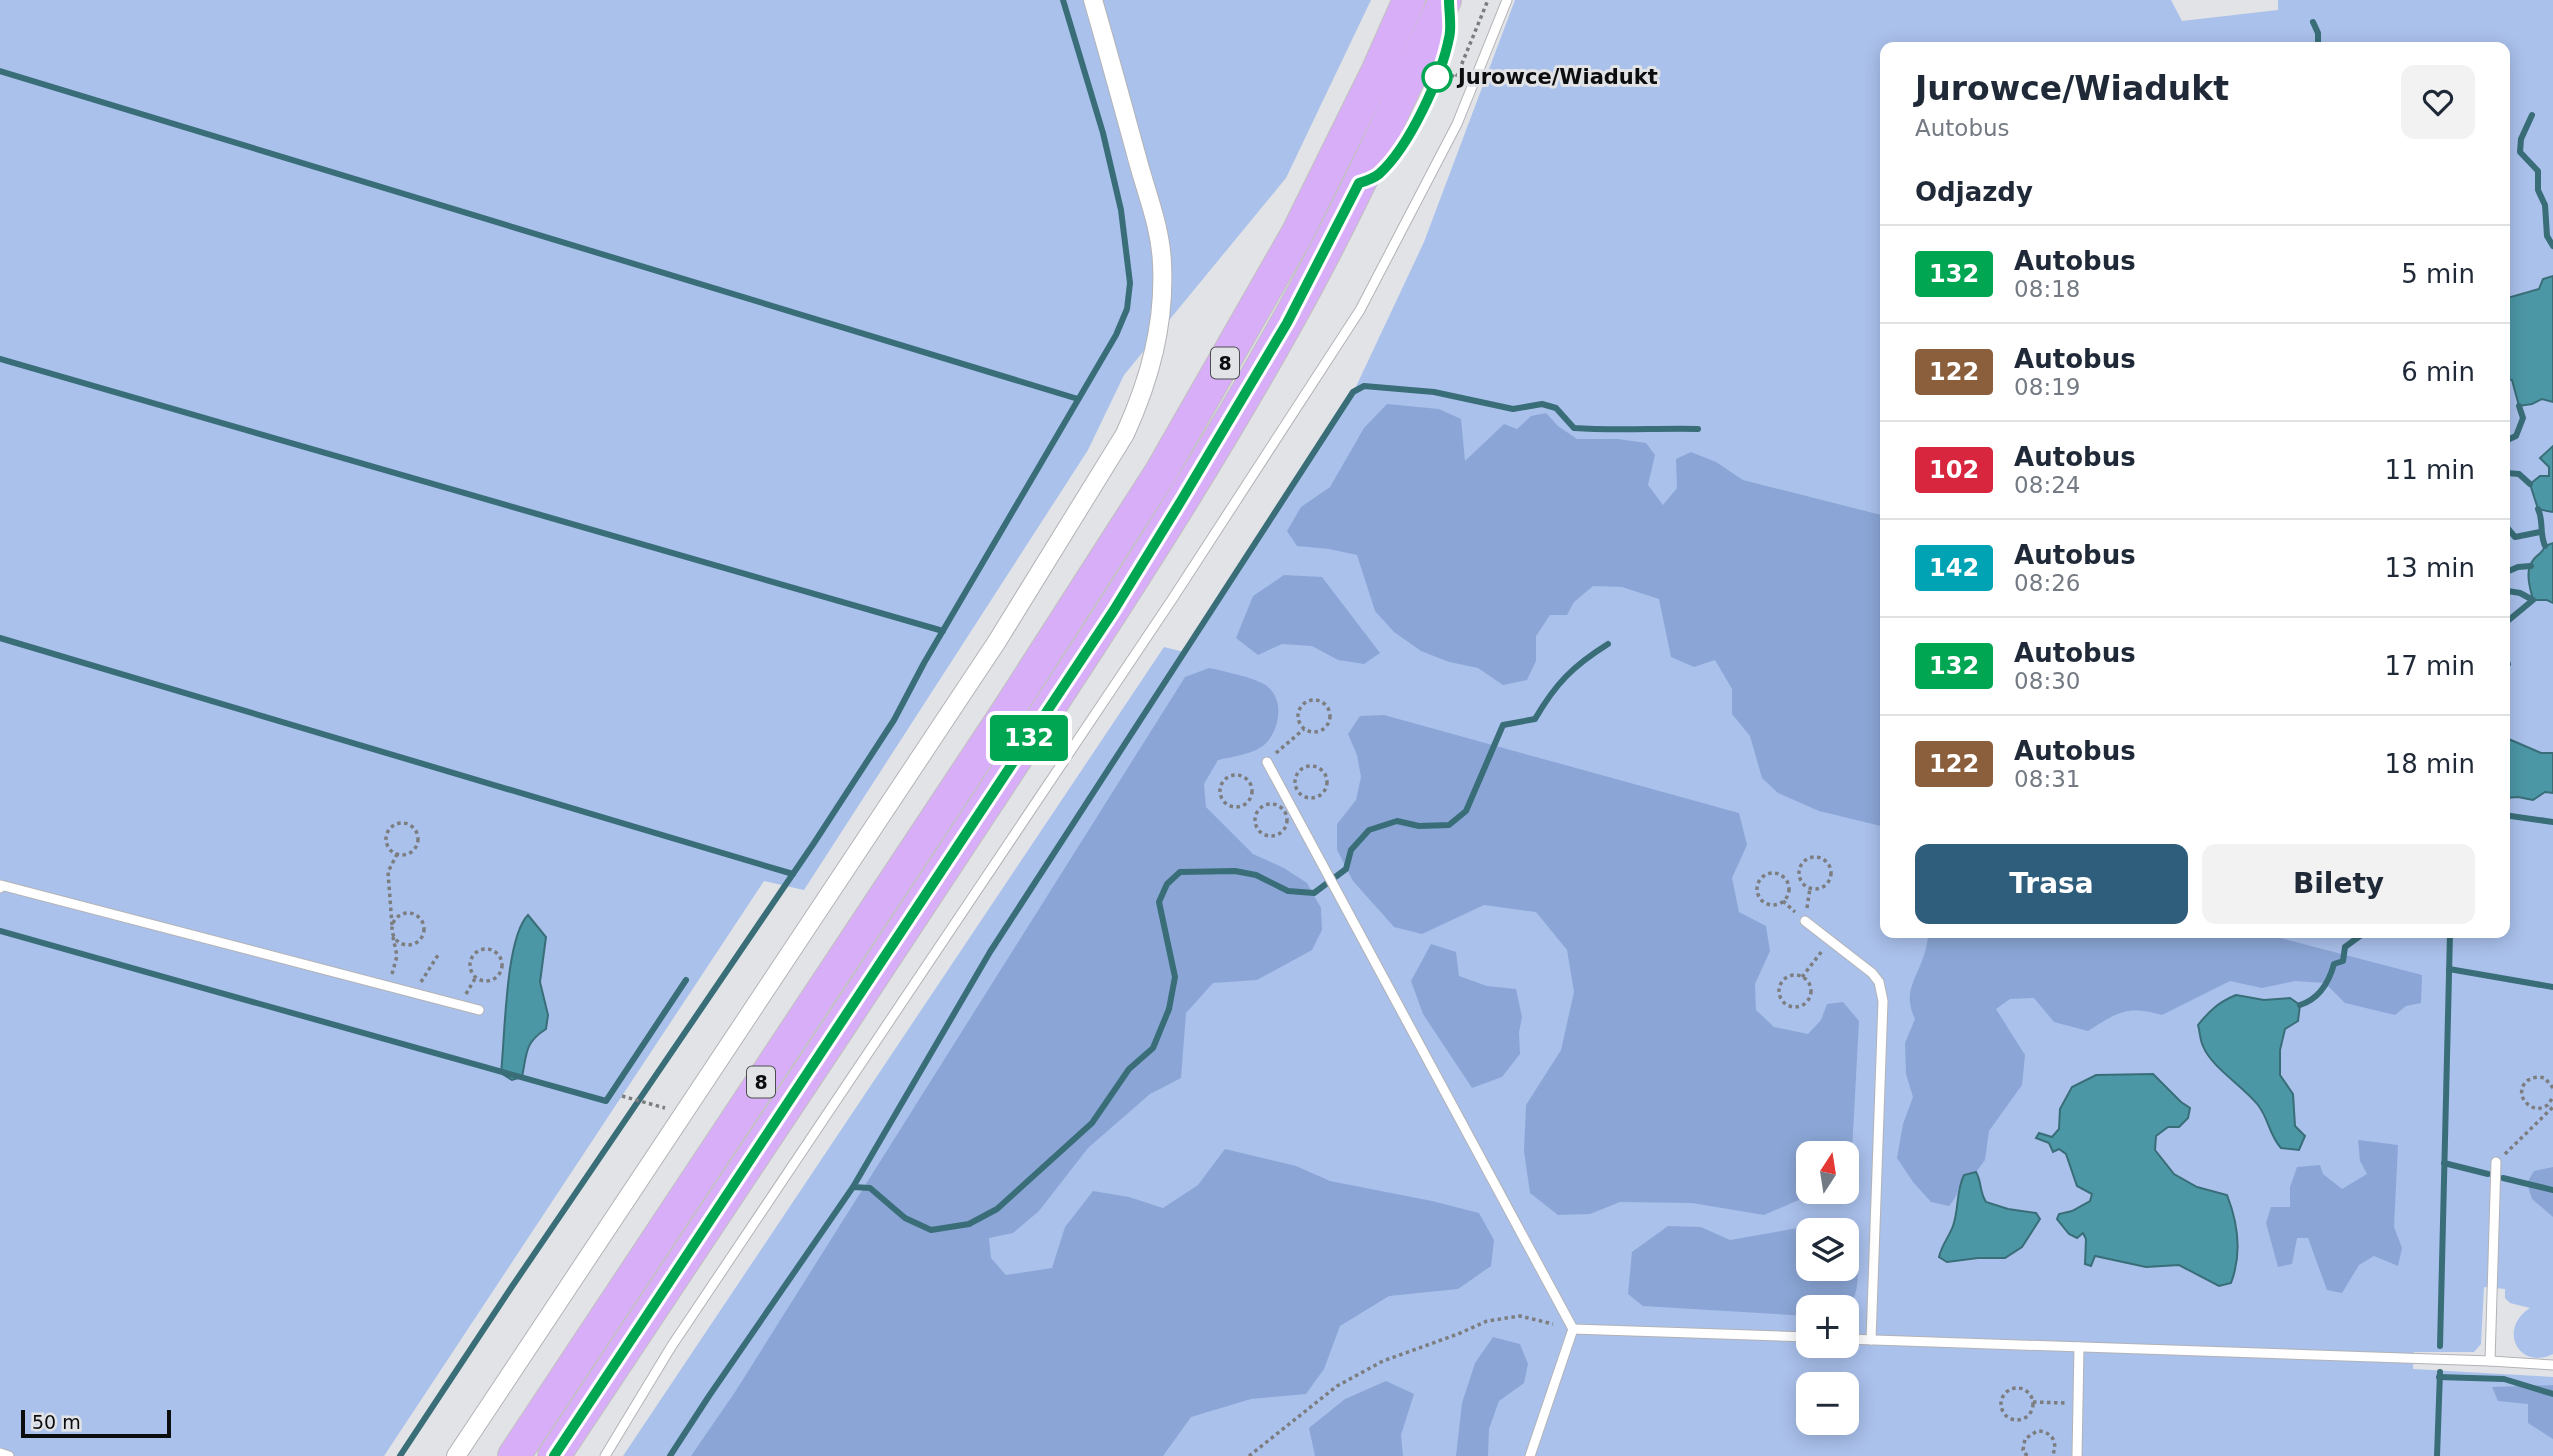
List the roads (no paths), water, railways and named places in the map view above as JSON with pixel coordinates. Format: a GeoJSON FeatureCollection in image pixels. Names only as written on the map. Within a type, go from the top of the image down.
{"type":"FeatureCollection","features":[{"type":"Feature","properties":{"kind":"highway","name":"8"},"geometry":{"type":"LineString","coordinates":[[514,1456],[1009,709],[1161,472],[1297,234],[1409,0]]}},
{"type":"Feature","properties":{"kind":"highway","name":"8"},"geometry":{"type":"LineString","coordinates":[[554,1456],[1114,610],[1181,501],[1287,323],[1359,183],[1447,0]]}},
{"type":"Feature","properties":{"kind":"street"},"geometry":{"type":"LineString","coordinates":[[456,1456],[996,643],[1125,434],[1140,401],[1152,367],[1159,333],[1162,261],[1153,212],[1093,0]]}},
{"type":"Feature","properties":{"kind":"lane"},"geometry":{"type":"LineString","coordinates":[[605,1456],[671,1347],[1173,598],[1360,310],[1457,124],[1507,0]]}},
{"type":"Feature","properties":{"kind":"lane"},"geometry":{"type":"LineString","coordinates":[[1267,762],[1573,1329],[1530,1456]]}},
{"type":"Feature","properties":{"kind":"lane"},"geometry":{"type":"LineString","coordinates":[[0,888],[1,886],[479,1010]]}},
{"type":"Feature","properties":{"kind":"lane"},"geometry":{"type":"LineString","coordinates":[[1805,921],[1872,974],[1879,982],[1883,1001],[1871,1340]]}},
{"type":"Feature","properties":{"kind":"lane"},"geometry":{"type":"LineString","coordinates":[[2490,1361],[2496,1162]]}},
{"type":"Feature","properties":{"kind":"lane"},"geometry":{"type":"LineString","coordinates":[[1573,1329],[1796,1337]]}},
{"type":"Feature","properties":{"kind":"lane"},"geometry":{"type":"LineString","coordinates":[[1859,1340],[2553,1365]]}},
{"type":"Feature","properties":{"kind":"lane"},"geometry":{"type":"LineString","coordinates":[[2077,1456],[2079,1347]]}},
{"type":"Feature","properties":{"kind":"lane"},"geometry":{"type":"LineString","coordinates":[[0,1454],[9,1456]]}},
{"type":"Feature","properties":{"kind":"waterway"},"geometry":{"type":"LineString","coordinates":[[400,1456],[814,843],[894,720],[924,663],[1116,335],[1127,309],[1130,283],[1121,210],[1103,133],[1063,0]]}},
{"type":"Feature","properties":{"kind":"waterway"},"geometry":{"type":"LineString","coordinates":[[2313,22],[2318,33],[2318,42]]}},
{"type":"Feature","properties":{"kind":"waterway"},"geometry":{"type":"LineString","coordinates":[[0,71],[1078,399]]}},
{"type":"Feature","properties":{"kind":"waterway"},"geometry":{"type":"LineString","coordinates":[[2532,115],[2521,139],[2520,152],[2538,171],[2538,190],[2545,205],[2547,236],[2553,246]]}},
{"type":"Feature","properties":{"kind":"waterway"},"geometry":{"type":"LineString","coordinates":[[0,359],[943,631]]}},
{"type":"Feature","properties":{"kind":"waterway"},"geometry":{"type":"LineString","coordinates":[[853,1187],[990,952],[1353,392],[1364,386],[1434,392],[1513,409],[1542,404],[1556,408],[1574,428],[1698,429]]}},
{"type":"Feature","properties":{"kind":"waterway"},"geometry":{"type":"LineString","coordinates":[[2510,439],[2516,436],[2523,418],[2519,406]]}},
{"type":"Feature","properties":{"kind":"waterway"},"geometry":{"type":"LineString","coordinates":[[2510,473],[2519,474],[2530,484]]}},
{"type":"Feature","properties":{"kind":"waterway"},"geometry":{"type":"LineString","coordinates":[[2538,509],[2545,546]]}},
{"type":"Feature","properties":{"kind":"waterway"},"geometry":{"type":"LineString","coordinates":[[2510,531],[2515,537],[2540,532]]}},
{"type":"Feature","properties":{"kind":"waterway"},"geometry":{"type":"LineString","coordinates":[[2510,570],[2531,566]]}},
{"type":"Feature","properties":{"kind":"waterway"},"geometry":{"type":"LineString","coordinates":[[2510,591],[2533,600],[2510,619]]}},
{"type":"Feature","properties":{"kind":"waterway"},"geometry":{"type":"LineString","coordinates":[[0,638],[793,874]]}},
{"type":"Feature","properties":{"kind":"waterway"},"geometry":{"type":"LineString","coordinates":[[670,1456],[853,1187],[870,1188],[905,1218],[931,1230],[969,1224],[997,1209],[1092,1123],[1129,1069],[1153,1048],[1169,1009],[1175,977],[1159,902],[1167,884],[1180,872],[1235,871],[1256,875],[1288,891],[1314,893],[1346,869],[1351,850],[1369,830],[1397,821],[1419,826],[1449,825],[1466,811],[1503,725],[1535,719],[1566,676],[1608,644]]}},
{"type":"Feature","properties":{"kind":"waterway"},"geometry":{"type":"LineString","coordinates":[[2510,816],[2553,822]]}},
{"type":"Feature","properties":{"kind":"waterway"},"geometry":{"type":"LineString","coordinates":[[0,931],[606,1101],[686,980]]}},
{"type":"Feature","properties":{"kind":"waterway"},"geometry":{"type":"LineString","coordinates":[[2300,1005],[2318,994],[2334,964],[2343,961],[2345,947],[2357,938]]}},
{"type":"Feature","properties":{"kind":"waterway"},"geometry":{"type":"LineString","coordinates":[[2440,1346],[2450,938]]}},
{"type":"Feature","properties":{"kind":"waterway"},"geometry":{"type":"LineString","coordinates":[[2449,969],[2553,987]]}},
{"type":"Feature","properties":{"kind":"waterway"},"geometry":{"type":"LineString","coordinates":[[2444,1163],[2488,1174]]}},
{"type":"Feature","properties":{"kind":"waterway"},"geometry":{"type":"LineString","coordinates":[[2503,1178],[2553,1190]]}},
{"type":"Feature","properties":{"kind":"waterway"},"geometry":{"type":"LineString","coordinates":[[2437,1456],[2440,1372]]}},
{"type":"Feature","properties":{"kind":"waterway"},"geometry":{"type":"LineString","coordinates":[[2439,1377],[2504,1379],[2553,1394]]}},
{"type":"Feature","properties":{"kind":"place","name":"Jurowce/Wiadukt"},"geometry":{"type":"Point","coordinates":[1437,77]}}]}
